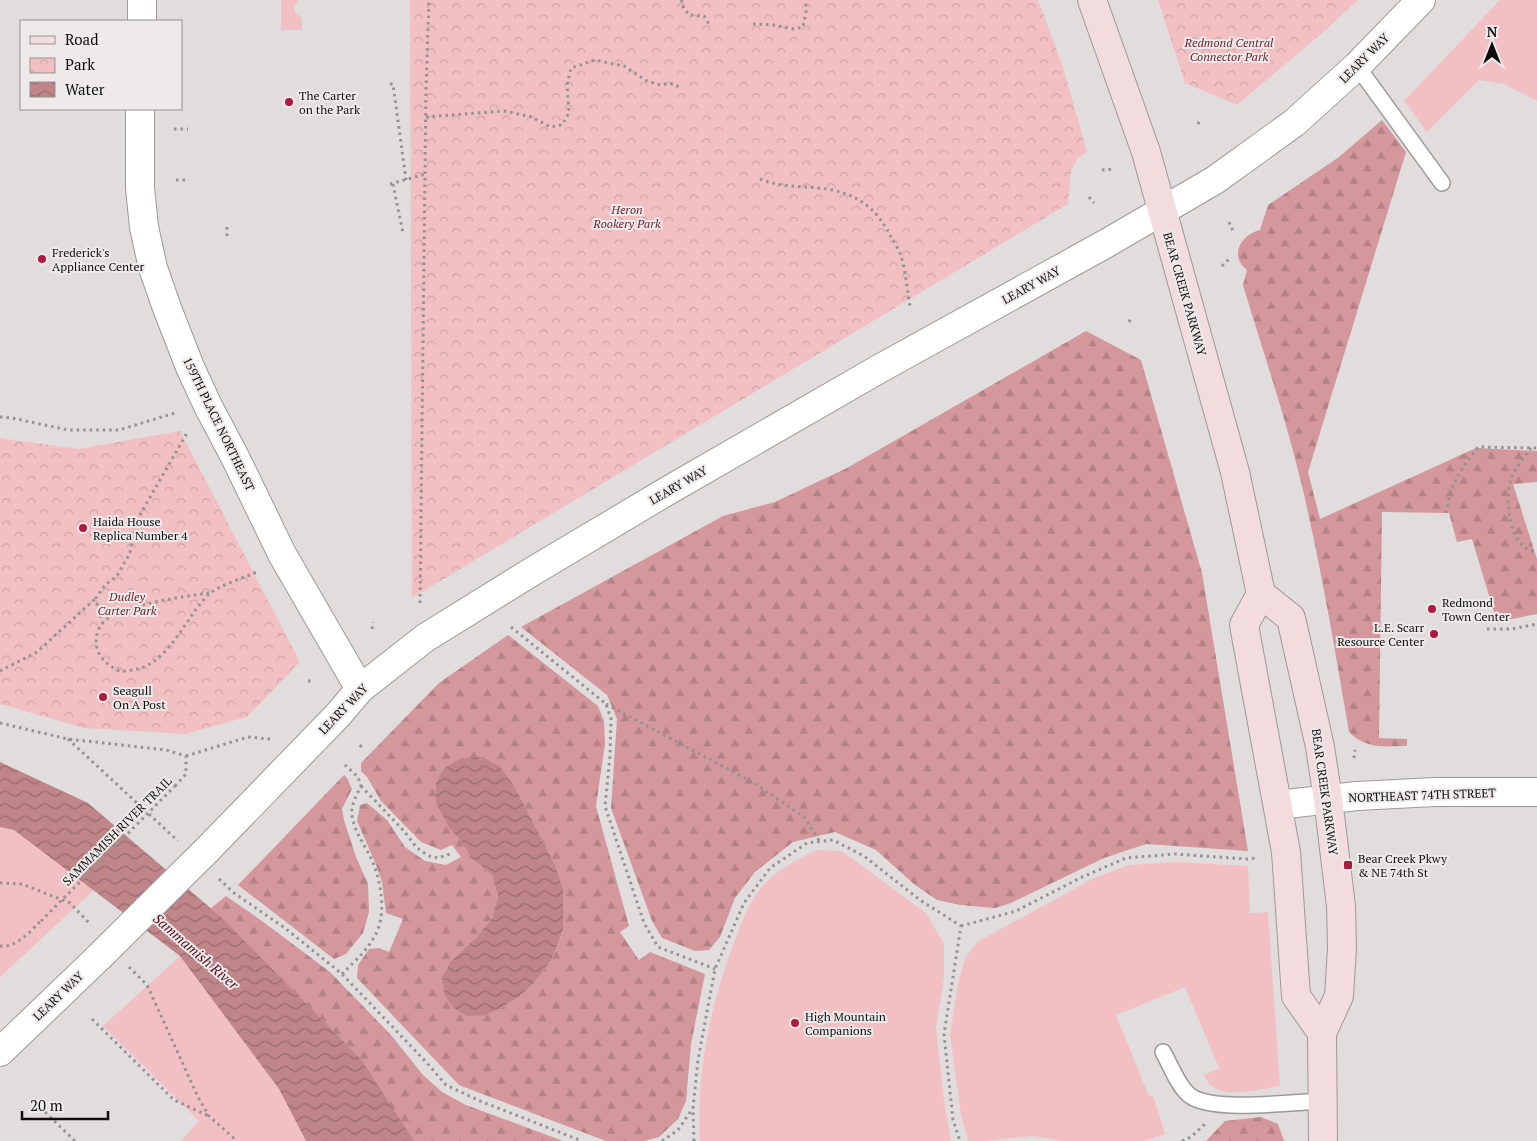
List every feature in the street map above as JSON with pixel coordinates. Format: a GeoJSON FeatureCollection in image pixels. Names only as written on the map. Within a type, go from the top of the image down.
{"type":"FeatureCollection","features":[{"type":"Feature","properties":{"kind":"main road","name":"BEAR CREEK PARKWAY"},"geometry":{"type":"LineString","coordinates":[[1092,0],[1146,152],[1235,472],[1261,594],[1291,618],[1316,730],[1328,799],[1341,906],[1342,948],[1339,996],[1322,1033],[1323,1141]]}},
{"type":"Feature","properties":{"kind":"main road"},"geometry":{"type":"LineString","coordinates":[[1261,594],[1244,625],[1286,852],[1296,996],[1322,1033]]}},
{"type":"Feature","properties":{"kind":"street"},"geometry":{"type":"LineString","coordinates":[[142,0],[142,20]]}},
{"type":"Feature","properties":{"kind":"street","name":"LEARY WAY"},"geometry":{"type":"LineString","coordinates":[[0,1052],[97,944],[201,857],[360,689],[425,638],[660,495],[878,369],[1162,212],[1215,180],[1294,123],[1357,66],[1421,0]]}},
{"type":"Feature","properties":{"kind":"street","name":"159TH PLACE NORTHEAST"},"geometry":{"type":"LineString","coordinates":[[140,110],[140,188],[144,228],[153,268],[190,368],[282,554],[360,689]]}},
{"type":"Feature","properties":{"kind":"street","name":"NORTHEAST 74TH STREET"},"geometry":{"type":"LineString","coordinates":[[1278,805],[1358,796],[1435,792],[1537,792]]}},
{"type":"Feature","properties":{"kind":"lane"},"geometry":{"type":"LineString","coordinates":[[1357,66],[1442,183]]}},
{"type":"Feature","properties":{"kind":"lane"},"geometry":{"type":"LineString","coordinates":[[1164,1052],[1182,1088],[1191,1097],[1224,1106],[1322,1100]]}},
{"type":"Feature","properties":{"kind":"path"},"geometry":{"type":"LineString","coordinates":[[420,603],[429,0]]}},
{"type":"Feature","properties":{"kind":"path"},"geometry":{"type":"LineString","coordinates":[[682,0],[681,4],[689,15],[704,16],[710,24]]}},
{"type":"Feature","properties":{"kind":"path"},"geometry":{"type":"LineString","coordinates":[[753,24],[774,25],[794,29],[803,27],[806,0]]}},
{"type":"Feature","properties":{"kind":"path"},"geometry":{"type":"LineString","coordinates":[[426,117],[504,111],[532,117],[550,127],[562,125],[569,113],[567,85],[571,68],[596,60],[624,66],[647,81],[660,85],[670,83],[682,88]]}},
{"type":"Feature","properties":{"kind":"path"},"geometry":{"type":"LineString","coordinates":[[390,84],[393,84],[406,180]]}},
{"type":"Feature","properties":{"kind":"path"},"geometry":{"type":"LineString","coordinates":[[1198,124],[1200,120]]}},
{"type":"Feature","properties":{"kind":"path"},"geometry":{"type":"LineString","coordinates":[[174,129],[188,129]]}},
{"type":"Feature","properties":{"kind":"path"},"geometry":{"type":"LineString","coordinates":[[1102,170],[1114,170]]}},
{"type":"Feature","properties":{"kind":"path"},"geometry":{"type":"LineString","coordinates":[[403,233],[392,184],[426,174]]}},
{"type":"Feature","properties":{"kind":"path"},"geometry":{"type":"LineString","coordinates":[[760,179],[770,183],[793,187],[832,190],[858,199],[876,213],[889,232],[901,256],[910,306]]}},
{"type":"Feature","properties":{"kind":"path"},"geometry":{"type":"LineString","coordinates":[[176,180],[188,180]]}},
{"type":"Feature","properties":{"kind":"path"},"geometry":{"type":"LineString","coordinates":[[1089,197],[1094,203]]}},
{"type":"Feature","properties":{"kind":"path"},"geometry":{"type":"LineString","coordinates":[[1229,222],[1234,231]]}},
{"type":"Feature","properties":{"kind":"path"},"geometry":{"type":"LineString","coordinates":[[227,227],[227,240]]}},
{"type":"Feature","properties":{"kind":"path"},"geometry":{"type":"LineString","coordinates":[[1222,266],[1229,259]]}},
{"type":"Feature","properties":{"kind":"path"},"geometry":{"type":"LineString","coordinates":[[1129,322],[1131,318]]}},
{"type":"Feature","properties":{"kind":"path"},"geometry":{"type":"LineString","coordinates":[[0,417],[68,430],[119,430],[176,412]]}},
{"type":"Feature","properties":{"kind":"path"},"geometry":{"type":"LineString","coordinates":[[0,672],[37,652],[96,598],[105,585],[117,576],[130,552],[140,513],[187,433]]}},
{"type":"Feature","properties":{"kind":"path"},"geometry":{"type":"LineString","coordinates":[[1446,513],[1452,487],[1460,470],[1478,446],[1537,448]]}},
{"type":"Feature","properties":{"kind":"path"},"geometry":{"type":"LineString","coordinates":[[1531,448],[1512,474],[1509,490],[1510,521],[1515,535],[1523,547],[1537,552]]}},
{"type":"Feature","properties":{"kind":"path"},"geometry":{"type":"LineString","coordinates":[[210,593],[196,609],[185,627],[160,656],[141,669],[120,671],[103,662],[96,645],[96,633],[106,619],[126,610],[210,593],[258,571],[282,554]]}},
{"type":"Feature","properties":{"kind":"path"},"geometry":{"type":"LineString","coordinates":[[96,598],[103,624]]}},
{"type":"Feature","properties":{"kind":"path"},"geometry":{"type":"LineString","coordinates":[[372,629],[373,622]]}},
{"type":"Feature","properties":{"kind":"path"},"geometry":{"type":"LineString","coordinates":[[1487,629],[1512,629],[1537,624]]}},
{"type":"Feature","properties":{"kind":"path"},"geometry":{"type":"LineString","coordinates":[[511,627],[606,704],[754,783],[804,817],[820,842]]}},
{"type":"Feature","properties":{"kind":"path"},"geometry":{"type":"LineString","coordinates":[[308,681],[314,681]]}},
{"type":"Feature","properties":{"kind":"path"},"geometry":{"type":"LineString","coordinates":[[606,704],[611,719],[610,756],[604,806],[644,923],[658,947],[715,969]]}},
{"type":"Feature","properties":{"kind":"path"},"geometry":{"type":"LineString","coordinates":[[0,723],[68,740],[166,750],[186,756],[248,737],[270,738]]}},
{"type":"Feature","properties":{"kind":"path"},"geometry":{"type":"LineString","coordinates":[[68,740],[201,857],[234,893],[285,928],[342,974],[446,1085],[480,1102],[582,1141]]}},
{"type":"Feature","properties":{"kind":"path"},"geometry":{"type":"LineString","coordinates":[[360,745],[363,749]]}},
{"type":"Feature","properties":{"kind":"path"},"geometry":{"type":"LineString","coordinates":[[1354,750],[1354,758]]}},
{"type":"Feature","properties":{"kind":"path","name":"SAMMAMISH RIVER TRAIL"},"geometry":{"type":"LineString","coordinates":[[0,946],[7,947],[15,943],[41,921],[176,786],[186,774],[186,756]]}},
{"type":"Feature","properties":{"kind":"path"},"geometry":{"type":"LineString","coordinates":[[346,765],[358,777],[361,786],[404,831],[417,848],[429,856],[438,858],[453,853]]}},
{"type":"Feature","properties":{"kind":"path"},"geometry":{"type":"LineString","coordinates":[[342,974],[365,950],[378,929],[382,909],[378,878],[371,857],[354,824],[352,814],[354,801],[361,786]]}},
{"type":"Feature","properties":{"kind":"path"},"geometry":{"type":"LineString","coordinates":[[694,1141],[693,1108],[698,1060],[715,969],[744,903],[770,868],[807,843],[833,840],[864,856],[920,900],[961,926],[1016,911],[1080,878],[1126,858],[1175,854],[1256,859]]}},
{"type":"Feature","properties":{"kind":"path"},"geometry":{"type":"LineString","coordinates":[[0,883],[22,884],[70,903],[97,944]]}},
{"type":"Feature","properties":{"kind":"path"},"geometry":{"type":"LineString","coordinates":[[960,1141],[953,1120],[944,1034],[961,926]]}},
{"type":"Feature","properties":{"kind":"path"},"geometry":{"type":"LineString","coordinates":[[128,965],[147,986],[198,1097],[209,1116]]}},
{"type":"Feature","properties":{"kind":"path"},"geometry":{"type":"LineString","coordinates":[[92,1019],[174,1100],[209,1116],[237,1141]]}},
{"type":"Feature","properties":{"kind":"path"},"geometry":{"type":"LineString","coordinates":[[662,1141],[678,1130],[693,1108]]}},
{"type":"Feature","properties":{"kind":"path"},"geometry":{"type":"LineString","coordinates":[[45,1112],[75,1141]]}},
{"type":"Feature","properties":{"kind":"green space"},"geometry":{"type":"Polygon","coordinates":[[[281,0],[298,0],[294,8],[296,14],[302,18],[302,30],[281,30],[281,0]]]}},
{"type":"Feature","properties":{"kind":"green space","name":"Heron Rookery Park"},"geometry":{"type":"Polygon","coordinates":[[[410,0],[1038,0],[1063,67],[1087,152],[1077,159],[1071,171],[1068,204],[412,598],[410,0]]]}},
{"type":"Feature","properties":{"kind":"green space","name":"Redmond Central Connector Park"},"geometry":{"type":"Polygon","coordinates":[[[1158,0],[1358,0],[1237,105],[1185,83],[1158,0]]]}},
{"type":"Feature","properties":{"kind":"green space"},"geometry":{"type":"Polygon","coordinates":[[[1500,0],[1537,0],[1537,101],[1504,84],[1479,80],[1427,132],[1404,101],[1500,0]]]}},
{"type":"Feature","properties":{"kind":"green space"},"geometry":{"type":"Polygon","coordinates":[[[1382,120],[1406,152],[1308,472],[1320,519],[1476,448],[1537,451],[1537,482],[1513,484],[1537,559],[1537,614],[1497,622],[1472,539],[1457,542],[1449,513],[1382,512],[1379,738],[1407,739],[1407,746],[1376,746],[1362,742],[1349,732],[1309,516],[1282,410],[1243,285],[1247,270],[1239,259],[1238,253],[1242,241],[1247,236],[1260,230],[1268,205],[1339,157],[1382,120]]]}},
{"type":"Feature","properties":{"kind":"green space"},"geometry":{"type":"Polygon","coordinates":[[[1086,331],[1141,360],[1202,573],[1248,851],[1146,844],[1104,858],[1011,903],[995,908],[960,905],[937,900],[915,885],[876,850],[835,832],[793,842],[755,872],[735,898],[720,937],[709,950],[695,951],[662,938],[652,921],[611,808],[617,719],[607,695],[521,627],[723,516],[775,502],[847,468],[1086,331]]]}},
{"type":"Feature","properties":{"kind":"green space","name":"Dudley Carter Park"},"geometry":{"type":"Polygon","coordinates":[[[180,431],[300,662],[247,717],[185,734],[84,728],[0,704],[0,438],[78,449],[180,431]]]}},
{"type":"Feature","properties":{"kind":"green space"},"geometry":{"type":"Polygon","coordinates":[[[508,635],[598,706],[604,721],[605,744],[596,806],[629,926],[620,932],[639,960],[650,952],[705,974],[691,1044],[686,1101],[678,1119],[659,1137],[644,1141],[606,1141],[459,1085],[357,978],[358,965],[369,949],[379,948],[389,952],[403,919],[386,913],[382,882],[357,821],[360,805],[367,803],[387,820],[405,847],[425,861],[446,865],[461,857],[452,845],[441,850],[421,842],[381,801],[367,777],[361,771],[361,763],[439,683],[508,635]],[[461,758],[444,768],[437,783],[450,829],[461,841],[471,858],[492,875],[498,896],[492,918],[477,937],[453,959],[486,1015],[520,996],[535,982],[551,961],[563,930],[563,888],[555,865],[515,787],[461,758]]]}},
{"type":"Feature","properties":{"kind":"green space"},"geometry":{"type":"Polygon","coordinates":[[[344,775],[352,789],[342,809],[344,820],[356,857],[368,884],[369,912],[363,933],[346,954],[334,959],[238,885],[344,775]]]}},
{"type":"Feature","properties":{"kind":"green space"},"geometry":{"type":"Polygon","coordinates":[[[0,827],[14,830],[94,890],[0,977],[0,827]]]}},
{"type":"Feature","properties":{"kind":"green space"},"geometry":{"type":"Polygon","coordinates":[[[817,850],[842,851],[926,913],[944,944],[944,978],[936,1027],[944,1100],[951,1141],[700,1141],[700,1091],[706,1040],[725,967],[740,928],[750,906],[763,885],[782,869],[817,850]]]}},
{"type":"Feature","properties":{"kind":"green space"},"geometry":{"type":"Polygon","coordinates":[[[1177,862],[1248,866],[1250,913],[1268,912],[1280,1086],[1255,1091],[1227,1092],[1210,1085],[1203,1075],[1219,1068],[1185,987],[1116,1015],[1149,1096],[1153,1095],[1165,1134],[1145,1141],[1062,1141],[1033,1136],[968,1141],[961,1115],[950,1034],[958,984],[965,958],[977,942],[1092,879],[1129,865],[1177,862]]]}},
{"type":"Feature","properties":{"kind":"green space"},"geometry":{"type":"Polygon","coordinates":[[[226,896],[330,972],[391,1035],[423,1075],[442,1092],[466,1105],[563,1141],[408,1141],[361,1059],[211,908],[226,896]]]}},
{"type":"Feature","properties":{"kind":"green space"},"geometry":{"type":"Polygon","coordinates":[[[180,956],[279,1089],[306,1141],[181,1141],[199,1121],[103,1026],[180,956]]]}},
{"type":"Feature","properties":{"kind":"green space"},"geometry":{"type":"Polygon","coordinates":[[[1261,1117],[1278,1124],[1284,1141],[1206,1141],[1225,1121],[1261,1117]]]}},
{"type":"Feature","properties":{"kind":"water"},"geometry":{"type":"Polygon","coordinates":[[[483,757],[500,767],[515,787],[555,865],[563,888],[563,930],[551,961],[535,982],[520,996],[486,1015],[467,1016],[455,1009],[445,996],[442,977],[453,959],[477,937],[492,918],[498,896],[492,875],[471,858],[461,841],[450,829],[436,803],[436,783],[444,768],[461,758],[483,757]]]}},
{"type":"Feature","properties":{"kind":"water","name":"Sammamish River"},"geometry":{"type":"Polygon","coordinates":[[[0,762],[88,803],[221,917],[361,1059],[414,1141],[306,1141],[279,1089],[180,956],[14,830],[0,827],[0,762]]]}},
{"type":"Feature","properties":{"kind":"place","name":"The Carter on the Park"},"geometry":{"type":"Point","coordinates":[289,102]}},
{"type":"Feature","properties":{"kind":"place","name":"Frederick's Appliance Center"},"geometry":{"type":"Point","coordinates":[42,259]}},
{"type":"Feature","properties":{"kind":"place","name":"Haida House Replica Number 4"},"geometry":{"type":"Point","coordinates":[83,528]}},
{"type":"Feature","properties":{"kind":"place","name":"Redmond Town Center"},"geometry":{"type":"Point","coordinates":[1432,609]}},
{"type":"Feature","properties":{"kind":"place","name":"L.E. Scarr Resource Center"},"geometry":{"type":"Point","coordinates":[1434,634]}},
{"type":"Feature","properties":{"kind":"place","name":"Seagull On A Post"},"geometry":{"type":"Point","coordinates":[103,697]}},
{"type":"Feature","properties":{"kind":"place","name":"Bear Creek Pkwy & NE 74th St"},"geometry":{"type":"Point","coordinates":[1348,865]}},
{"type":"Feature","properties":{"kind":"place","name":"High Mountain Companions"},"geometry":{"type":"Point","coordinates":[795,1023]}}]}
